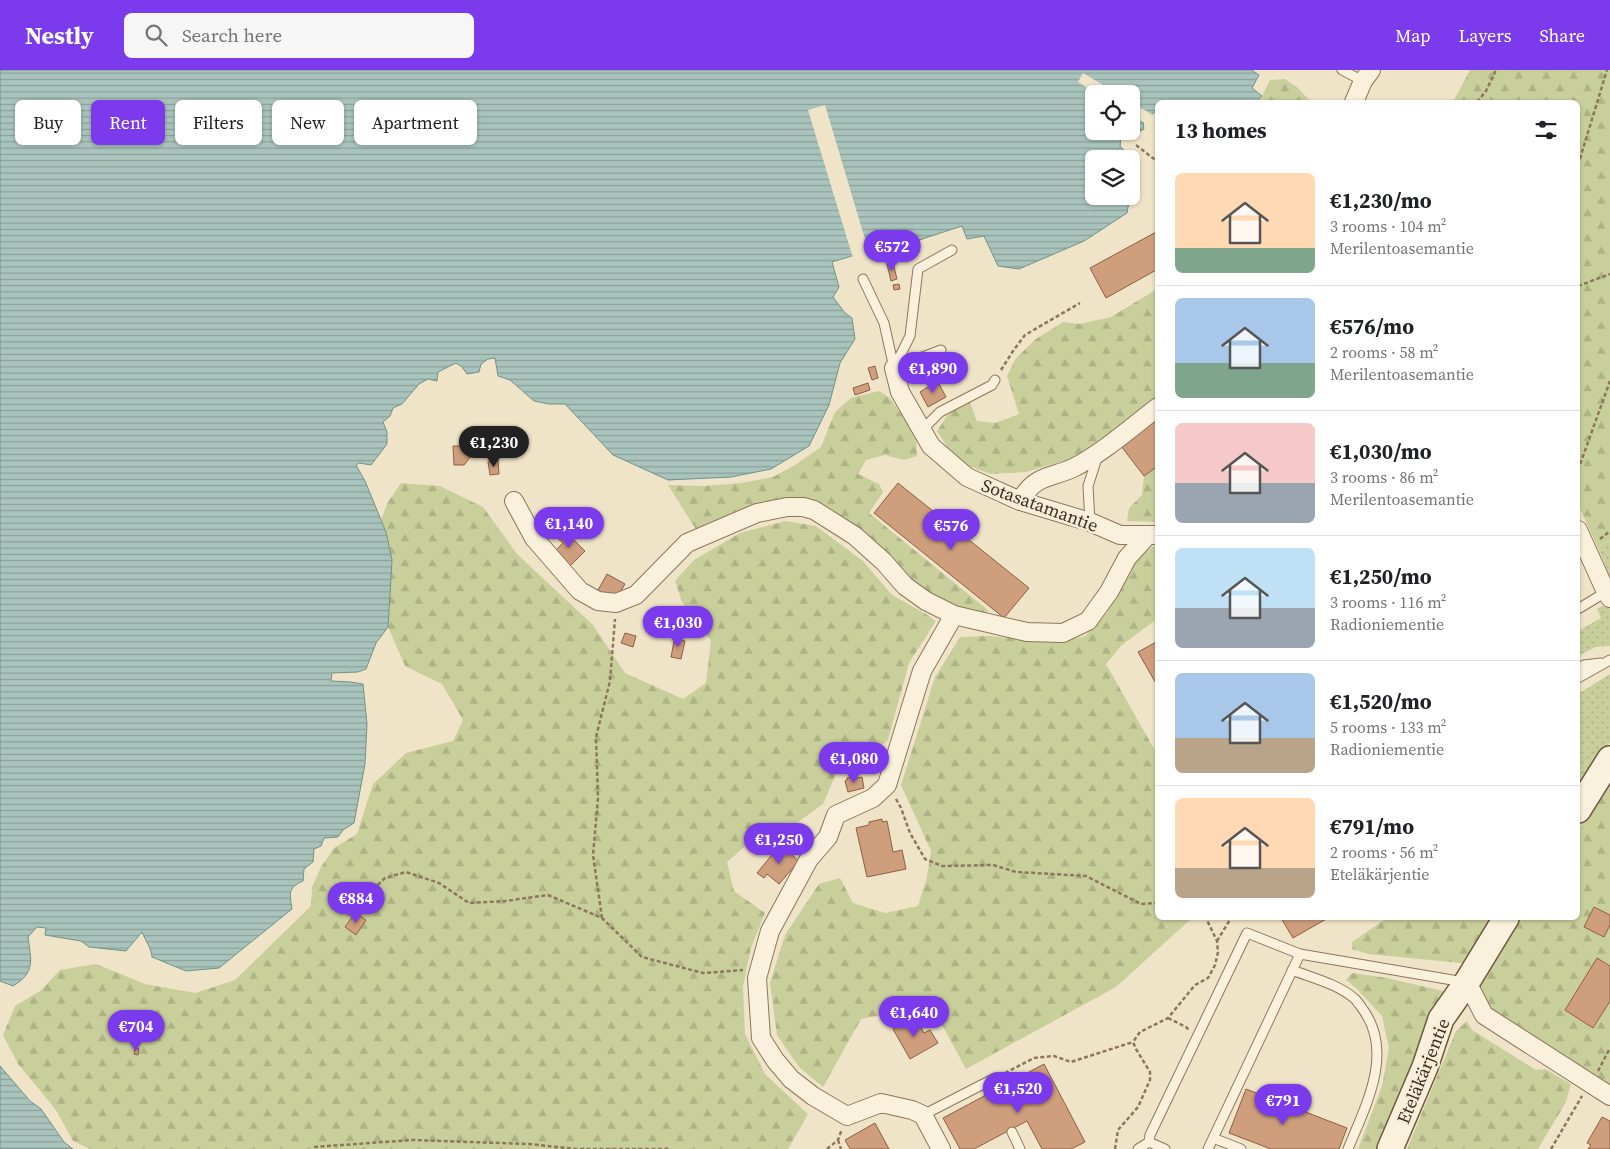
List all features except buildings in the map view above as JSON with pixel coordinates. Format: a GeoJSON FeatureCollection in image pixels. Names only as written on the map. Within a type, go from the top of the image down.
{"type":"FeatureCollection","features":[{"type":"Feature","properties":{"kind":"street"},"geometry":{"type":"LineString","coordinates":[[1355,100],[1367,75]]}},
{"type":"Feature","properties":{"kind":"street","name":"Sotasatamantie"},"geometry":{"type":"LineString","coordinates":[[894,368],[900,392],[931,446],[966,477],[1020,501],[1090,522],[1120,534],[1152,535]]}},
{"type":"Feature","properties":{"kind":"street"},"geometry":{"type":"LineString","coordinates":[[1020,501],[1026,491],[1044,477],[1074,468],[1155,409]]}},
{"type":"Feature","properties":{"kind":"street"},"geometry":{"type":"LineString","coordinates":[[514,500],[534,538],[580,591],[598,601],[616,603],[636,595],[687,543],[757,513],[787,507],[802,507],[814,510],[855,536],[884,562],[904,586],[926,601],[954,615],[1027,632],[1063,632],[1088,621],[1109,592],[1127,558],[1152,535]]}},
{"type":"Feature","properties":{"kind":"street"},"geometry":{"type":"LineString","coordinates":[[1580,534],[1608,595]]}},
{"type":"Feature","properties":{"kind":"street"},"geometry":{"type":"LineString","coordinates":[[941,1149],[924,1115],[912,1110],[881,1103],[847,1116],[813,1096],[791,1079],[775,1060],[761,1038],[757,978],[770,931],[809,858],[828,837],[836,815],[873,798],[887,785],[922,670],[954,615]]}},
{"type":"Feature","properties":{"kind":"street"},"geometry":{"type":"LineString","coordinates":[[1580,807],[1610,759]]}},
{"type":"Feature","properties":{"kind":"street","name":"Eteläkärjentie"},"geometry":{"type":"LineString","coordinates":[[1390,1149],[1425,1067],[1441,1019],[1467,982],[1505,920]]}},
{"type":"Feature","properties":{"kind":"street"},"geometry":{"type":"LineString","coordinates":[[1467,982],[1484,1015],[1610,1096]]}},
{"type":"Feature","properties":{"kind":"lane"},"geometry":{"type":"LineString","coordinates":[[1342,70],[1367,75]]}},
{"type":"Feature","properties":{"kind":"lane"},"geometry":{"type":"LineString","coordinates":[[894,368],[910,336],[918,269],[952,250]]}},
{"type":"Feature","properties":{"kind":"lane"},"geometry":{"type":"LineString","coordinates":[[863,280],[884,323],[894,368]]}},
{"type":"Feature","properties":{"kind":"lane"},"geometry":{"type":"LineString","coordinates":[[894,368],[941,350]]}},
{"type":"Feature","properties":{"kind":"lane"},"geometry":{"type":"LineString","coordinates":[[922,430],[940,412],[992,384],[995,380]]}},
{"type":"Feature","properties":{"kind":"lane"},"geometry":{"type":"LineString","coordinates":[[1090,522],[1088,486],[1098,452]]}},
{"type":"Feature","properties":{"kind":"lane"},"geometry":{"type":"LineString","coordinates":[[1580,608],[1608,595]]}},
{"type":"Feature","properties":{"kind":"lane"},"geometry":{"type":"LineString","coordinates":[[1580,668],[1584,665],[1608,661]]}},
{"type":"Feature","properties":{"kind":"lane"},"geometry":{"type":"LineString","coordinates":[[1580,677],[1608,661]]}},
{"type":"Feature","properties":{"kind":"lane"},"geometry":{"type":"LineString","coordinates":[[1138,1149],[1149,1142],[1150,1135],[1247,933],[1300,954],[1467,982]]}},
{"type":"Feature","properties":{"kind":"lane"},"geometry":{"type":"LineString","coordinates":[[1208,1149],[1300,954]]}},
{"type":"Feature","properties":{"kind":"lane"},"geometry":{"type":"LineString","coordinates":[[1292,970],[1337,988],[1355,999],[1370,1021],[1377,1044],[1375,1075],[1348,1149]]}},
{"type":"Feature","properties":{"kind":"lane"},"geometry":{"type":"LineString","coordinates":[[924,1115],[995,1078]]}},
{"type":"Feature","properties":{"kind":"lane"},"geometry":{"type":"LineString","coordinates":[[1012,1132],[1020,1149]]}},
{"type":"Feature","properties":{"kind":"lane"},"geometry":{"type":"LineString","coordinates":[[1213,1138],[1241,1149]]}},
{"type":"Feature","properties":{"kind":"lane"},"geometry":{"type":"LineString","coordinates":[[1149,1142],[1165,1149]]}},
{"type":"Feature","properties":{"kind":"path"},"geometry":{"type":"LineString","coordinates":[[1478,100],[1486,91],[1496,70]]}},
{"type":"Feature","properties":{"kind":"path"},"geometry":{"type":"LineString","coordinates":[[1580,158],[1607,70]]}},
{"type":"Feature","properties":{"kind":"path"},"geometry":{"type":"LineString","coordinates":[[1136,145],[1155,160]]}},
{"type":"Feature","properties":{"kind":"path"},"geometry":{"type":"LineString","coordinates":[[1580,285],[1610,274]]}},
{"type":"Feature","properties":{"kind":"path"},"geometry":{"type":"LineString","coordinates":[[995,380],[1013,350],[1025,336],[1080,303]]}},
{"type":"Feature","properties":{"kind":"path"},"geometry":{"type":"LineString","coordinates":[[1580,464],[1610,381]]}},
{"type":"Feature","properties":{"kind":"path"},"geometry":{"type":"LineString","coordinates":[[602,918],[593,855],[598,798],[596,737],[610,681],[616,603]]}},
{"type":"Feature","properties":{"kind":"path"},"geometry":{"type":"LineString","coordinates":[[887,785],[902,808],[910,833],[926,859],[942,866],[993,865],[1016,872],[1086,876],[1110,890],[1142,904],[1155,903]]}},
{"type":"Feature","properties":{"kind":"path"},"geometry":{"type":"LineString","coordinates":[[359,903],[384,878],[406,872],[439,883],[469,903],[505,901],[548,895],[602,918],[642,957],[703,973],[760,968]]}},
{"type":"Feature","properties":{"kind":"path"},"geometry":{"type":"LineString","coordinates":[[995,1078],[1034,1058],[1054,1056],[1070,1062],[1134,1042],[1140,1032],[1168,1018],[1196,985],[1208,978],[1215,965],[1218,952],[1217,941],[1207,920]]}},
{"type":"Feature","properties":{"kind":"path"},"geometry":{"type":"LineString","coordinates":[[1217,941],[1230,920]]}},
{"type":"Feature","properties":{"kind":"path"},"geometry":{"type":"LineString","coordinates":[[1168,1018],[1186,1026],[1197,1038]]}},
{"type":"Feature","properties":{"kind":"path"},"geometry":{"type":"LineString","coordinates":[[1115,1149],[1118,1130],[1138,1107],[1150,1080],[1150,1072],[1136,1050],[1134,1042]]}},
{"type":"Feature","properties":{"kind":"path"},"geometry":{"type":"LineString","coordinates":[[1551,1149],[1610,1048]]}},
{"type":"Feature","properties":{"kind":"path"},"geometry":{"type":"LineString","coordinates":[[827,1149],[838,1140],[847,1116]]}},
{"type":"Feature","properties":{"kind":"path"},"geometry":{"type":"LineString","coordinates":[[314,1147],[412,1140],[529,1144],[576,1149],[670,1149]]}},
{"type":"Feature","properties":{"kind":"path"},"geometry":{"type":"LineString","coordinates":[[838,1140],[841,1149]]}},
{"type":"Feature","properties":{"kind":"green space"},"geometry":{"type":"Polygon","coordinates":[[[1470,70],[1610,70],[1610,540],[1598,548],[1580,508],[1580,100],[1454,100],[1470,70]]]}},
{"type":"Feature","properties":{"kind":"green space"},"geometry":{"type":"Polygon","coordinates":[[[1285,79],[1297,87],[1309,100],[1260,100],[1270,80],[1285,79]]]}},
{"type":"Feature","properties":{"kind":"green space"},"geometry":{"type":"Polygon","coordinates":[[[1155,290],[1155,400],[1074,458],[1026,472],[991,474],[968,466],[950,451],[937,431],[949,413],[970,402],[977,421],[995,423],[1019,414],[1007,376],[1016,358],[1036,339],[1063,322],[1080,324],[1111,317],[1155,290]]]}},
{"type":"Feature","properties":{"kind":"green space"},"geometry":{"type":"Polygon","coordinates":[[[879,391],[890,398],[916,436],[917,456],[904,460],[885,455],[866,460],[858,474],[879,484],[883,492],[869,513],[989,611],[977,614],[947,606],[918,589],[851,525],[757,504],[715,521],[697,531],[668,485],[704,486],[741,483],[773,477],[821,447],[835,412],[851,398],[879,391]]]}},
{"type":"Feature","properties":{"kind":"green space"},"geometry":{"type":"Polygon","coordinates":[[[1155,468],[1155,522],[1127,521],[1129,508],[1142,495],[1144,476],[1155,468]]]}},
{"type":"Feature","properties":{"kind":"green space"},"geometry":{"type":"Polygon","coordinates":[[[401,483],[440,486],[483,507],[517,554],[593,625],[625,673],[683,699],[706,683],[711,640],[682,602],[675,581],[694,560],[740,533],[785,521],[816,526],[863,561],[892,595],[936,621],[909,663],[888,740],[874,752],[845,753],[823,804],[790,828],[755,838],[727,862],[734,891],[765,913],[751,948],[743,986],[745,1034],[765,1074],[808,1114],[788,1149],[90,1149],[73,1141],[56,1110],[18,1064],[3,1035],[15,1006],[40,991],[60,970],[96,964],[145,984],[195,993],[235,980],[311,906],[312,887],[321,867],[334,848],[357,834],[373,784],[406,753],[453,741],[463,720],[442,684],[405,666],[388,627],[392,560],[386,532],[381,520],[388,502],[401,483]]]}},
{"type":"Feature","properties":{"kind":"green space"},"geometry":{"type":"Polygon","coordinates":[[[1610,540],[1610,576],[1598,548],[1610,540]]]}},
{"type":"Feature","properties":{"kind":"green space"},"geometry":{"type":"Polygon","coordinates":[[[1155,545],[1155,620],[1122,645],[1106,664],[1155,750],[1155,920],[1190,920],[1116,987],[966,1069],[932,1006],[861,1019],[823,1087],[799,1067],[777,1035],[770,983],[785,935],[819,884],[840,878],[853,903],[885,913],[918,906],[927,877],[931,851],[901,785],[935,677],[960,637],[988,636],[1060,642],[1085,636],[1107,613],[1119,588],[1141,555],[1155,545]]]}},
{"type":"Feature","properties":{"kind":"green space"},"geometry":{"type":"Polygon","coordinates":[[[1602,606],[1610,607],[1610,646],[1596,647],[1580,655],[1580,630],[1601,618],[1597,609],[1602,606]]]}},
{"type":"Feature","properties":{"kind":"green space"},"geometry":{"type":"Polygon","coordinates":[[[1610,674],[1610,742],[1586,784],[1580,781],[1580,693],[1610,674]]]}},
{"type":"Feature","properties":{"kind":"green space"},"geometry":{"type":"Polygon","coordinates":[[[1610,780],[1610,1085],[1493,1011],[1479,990],[1483,972],[1519,920],[1580,920],[1580,827],[1610,780]]]}},
{"type":"Feature","properties":{"kind":"green space"},"geometry":{"type":"Polygon","coordinates":[[[1384,920],[1497,920],[1470,962],[1461,963],[1368,954],[1352,949],[1352,942],[1384,920]]]}},
{"type":"Feature","properties":{"kind":"green space"},"geometry":{"type":"Polygon","coordinates":[[[1352,973],[1387,978],[1447,992],[1379,1149],[1358,1149],[1382,1086],[1389,1048],[1382,1016],[1346,980],[1352,973]]]}},
{"type":"Feature","properties":{"kind":"green space"},"geometry":{"type":"Polygon","coordinates":[[[1467,1021],[1472,1030],[1536,1070],[1545,1069],[1571,1084],[1566,1102],[1538,1149],[1407,1149],[1456,1031],[1467,1021]]]}},
{"type":"Feature","properties":{"kind":"water"},"geometry":{"type":"Polygon","coordinates":[[[0,70],[1252,70],[1259,75],[1252,88],[1262,96],[1258,100],[1155,100],[1155,112],[1143,122],[1144,129],[1140,131],[1140,85],[1085,85],[1085,140],[1121,140],[1120,146],[1124,150],[1085,150],[1085,205],[1128,205],[1127,213],[1084,241],[1019,269],[998,266],[984,236],[967,239],[962,226],[870,256],[868,251],[832,262],[839,287],[833,297],[845,313],[852,318],[855,339],[840,363],[829,405],[809,446],[771,469],[731,477],[668,480],[613,455],[565,404],[549,404],[534,401],[510,380],[498,376],[495,358],[488,359],[481,364],[479,372],[467,374],[456,363],[438,372],[437,381],[428,379],[419,384],[402,404],[393,408],[390,416],[383,422],[387,432],[387,444],[371,465],[359,463],[356,465],[365,481],[386,532],[392,560],[388,627],[376,643],[366,669],[358,672],[332,673],[331,681],[363,684],[367,724],[365,764],[354,823],[343,830],[338,837],[324,838],[321,846],[314,849],[313,862],[304,869],[303,881],[292,889],[292,909],[219,968],[186,971],[152,957],[142,932],[126,951],[89,947],[81,941],[45,935],[46,928],[37,927],[28,937],[31,959],[29,970],[13,986],[0,981],[0,70]]]}},
{"type":"Feature","properties":{"kind":"water"},"geometry":{"type":"Polygon","coordinates":[[[0,1066],[30,1101],[41,1109],[64,1142],[73,1149],[0,1149],[0,1066]]]}},
{"type":"Feature","properties":{"kind":"pier"},"geometry":{"type":"Polygon","coordinates":[[[1083,73],[1103,85],[1085,86],[1078,82],[1083,73]]]}},
{"type":"Feature","properties":{"kind":"pier"},"geometry":{"type":"Polygon","coordinates":[[[825,105],[871,258],[868,258],[867,254],[853,258],[808,110],[825,105]]]}},
{"type":"Feature","properties":{"kind":"pier"},"geometry":{"type":"Polygon","coordinates":[[[1140,107],[1154,116],[1146,123],[1140,120],[1140,107]]]}}]}
